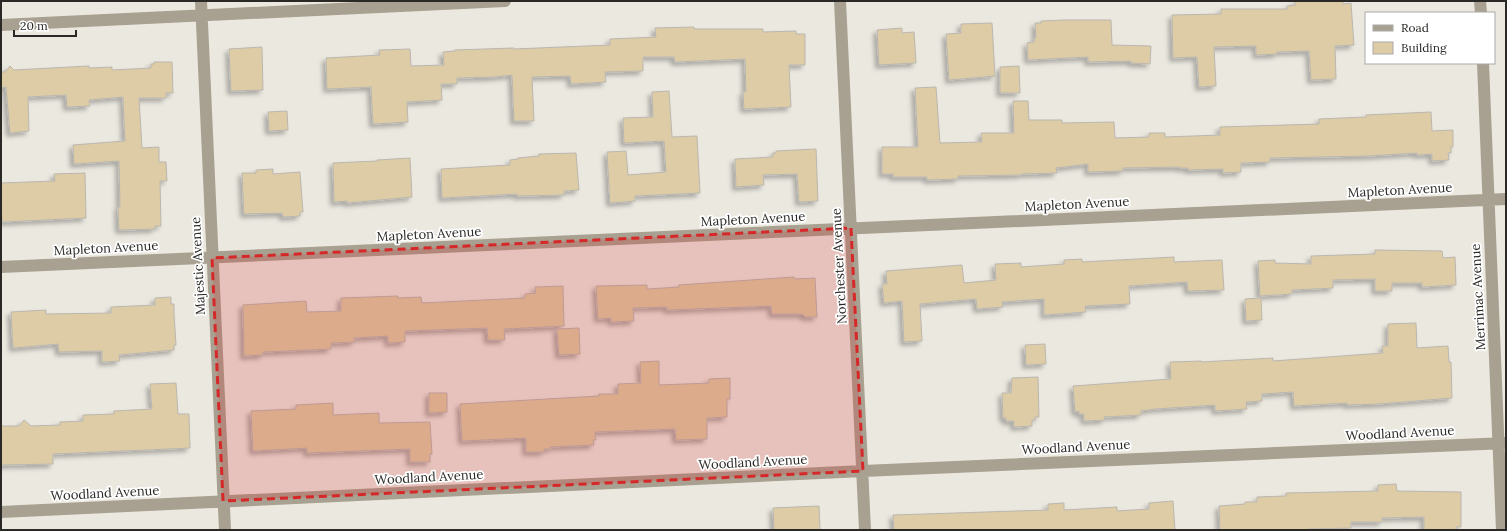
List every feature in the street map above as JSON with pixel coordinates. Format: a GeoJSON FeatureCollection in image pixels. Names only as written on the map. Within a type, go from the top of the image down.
{"type":"FeatureCollection","features":[{"type":"Feature","properties":{"kind":"street","name":"Majestic Avenue"},"geometry":{"type":"LineString","coordinates":[[201,1],[225,530]]}},
{"type":"Feature","properties":{"kind":"street"},"geometry":{"type":"LineString","coordinates":[[1,26],[505,1]]}},
{"type":"Feature","properties":{"kind":"street","name":"Norchester Avenue"},"geometry":{"type":"LineString","coordinates":[[840,1],[865,530]]}},
{"type":"Feature","properties":{"kind":"street"},"geometry":{"type":"LineString","coordinates":[[1480,1],[1481,12]]}},
{"type":"Feature","properties":{"kind":"street","name":"Merrimac Avenue"},"geometry":{"type":"LineString","coordinates":[[1483,64],[1488,200],[1502,443],[1502,530]]}},
{"type":"Feature","properties":{"kind":"street","name":"Mapleton Avenue"},"geometry":{"type":"LineString","coordinates":[[1,267],[1506,199]]}},
{"type":"Feature","properties":{"kind":"street","name":"Woodland Avenue"},"geometry":{"type":"LineString","coordinates":[[1,512],[863,471],[1502,443]]}},
{"type":"Feature","properties":{"kind":"highlighted area"},"geometry":{"type":"Polygon","coordinates":[[[851,228],[863,471],[223,501],[212,258],[851,228]]]}},
{"type":"Feature","properties":{"kind":"building"},"geometry":{"type":"Polygon","coordinates":[[[1295,1],[1343,1],[1343,4],[1351,3],[1354,45],[1335,46],[1336,79],[1311,80],[1309,51],[1277,52],[1277,54],[1256,55],[1256,46],[1214,47],[1216,86],[1199,87],[1197,57],[1173,58],[1172,15],[1221,14],[1221,9],[1287,9],[1287,6],[1295,5],[1295,1]]]}},
{"type":"Feature","properties":{"kind":"building"},"geometry":{"type":"Polygon","coordinates":[[[1111,20],[1112,45],[1151,46],[1150,64],[1131,63],[1131,61],[1088,62],[1088,57],[1028,60],[1027,43],[1034,42],[1034,38],[1036,38],[1035,23],[1041,23],[1041,21],[1111,20]]]}},
{"type":"Feature","properties":{"kind":"building"},"geometry":{"type":"Polygon","coordinates":[[[992,23],[995,76],[949,80],[946,34],[961,33],[961,24],[992,23]]]}},
{"type":"Feature","properties":{"kind":"building"},"geometry":{"type":"Polygon","coordinates":[[[694,27],[694,29],[763,29],[763,32],[796,31],[796,34],[805,34],[805,65],[789,65],[791,107],[744,109],[743,92],[746,92],[745,59],[675,62],[674,57],[643,57],[643,71],[605,72],[606,82],[571,84],[570,76],[532,77],[534,121],[514,121],[512,75],[457,78],[457,84],[441,84],[442,100],[407,102],[408,122],[373,124],[371,87],[327,89],[326,58],[380,55],[379,50],[410,49],[411,66],[444,65],[443,52],[455,50],[610,45],[610,39],[656,37],[655,28],[694,27]]]}},
{"type":"Feature","properties":{"kind":"building"},"geometry":{"type":"Polygon","coordinates":[[[902,28],[902,33],[914,32],[916,63],[879,65],[877,30],[902,28]]]}},
{"type":"Feature","properties":{"kind":"building"},"geometry":{"type":"Polygon","coordinates":[[[262,47],[263,90],[231,91],[229,49],[262,47]]]}},
{"type":"Feature","properties":{"kind":"building"},"geometry":{"type":"Polygon","coordinates":[[[154,62],[172,62],[173,93],[166,93],[166,98],[139,98],[142,148],[159,147],[159,162],[166,162],[167,181],[160,181],[161,226],[155,226],[155,229],[119,230],[119,161],[74,164],[73,145],[125,141],[123,97],[89,100],[90,106],[67,107],[66,95],[28,97],[29,131],[10,133],[6,87],[1,88],[1,72],[5,72],[10,66],[14,70],[89,66],[89,68],[112,67],[112,70],[151,68],[151,64],[154,64],[154,62]]]}},
{"type":"Feature","properties":{"kind":"building"},"geometry":{"type":"Polygon","coordinates":[[[1019,66],[1020,93],[1000,93],[1000,67],[1019,66]]]}},
{"type":"Feature","properties":{"kind":"building"},"geometry":{"type":"Polygon","coordinates":[[[936,87],[940,143],[982,142],[981,133],[1014,133],[1013,101],[1028,101],[1029,120],[1062,120],[1062,123],[1114,122],[1115,138],[1149,137],[1149,133],[1165,133],[1165,137],[1220,135],[1220,127],[1319,124],[1319,119],[1431,112],[1432,131],[1453,130],[1453,147],[1451,147],[1451,153],[1448,153],[1449,160],[1432,161],[1432,154],[1417,155],[1417,153],[1368,156],[1270,158],[1270,162],[1241,163],[1241,172],[1223,173],[1223,169],[1188,170],[1188,168],[1179,167],[1123,168],[1123,171],[1088,172],[1088,164],[1056,168],[1057,173],[958,176],[958,179],[927,180],[927,177],[893,177],[893,174],[882,174],[882,147],[918,147],[915,88],[936,87]]]}},
{"type":"Feature","properties":{"kind":"building"},"geometry":{"type":"Polygon","coordinates":[[[669,91],[672,137],[697,136],[700,193],[635,196],[635,201],[610,203],[607,152],[626,151],[628,175],[666,172],[664,141],[624,143],[623,118],[653,117],[652,92],[669,91]]]}},
{"type":"Feature","properties":{"kind":"building"},"geometry":{"type":"Polygon","coordinates":[[[287,111],[288,130],[269,131],[268,112],[287,111]]]}},
{"type":"Feature","properties":{"kind":"building"},"geometry":{"type":"Polygon","coordinates":[[[816,149],[818,201],[799,202],[797,174],[763,175],[764,185],[736,187],[735,159],[773,157],[773,153],[776,153],[776,151],[816,149]]]}},
{"type":"Feature","properties":{"kind":"building"},"geometry":{"type":"Polygon","coordinates":[[[576,153],[579,190],[564,191],[564,195],[517,196],[517,194],[442,198],[441,169],[510,165],[510,160],[539,156],[539,154],[576,153]]]}},
{"type":"Feature","properties":{"kind":"building"},"geometry":{"type":"Polygon","coordinates":[[[410,158],[412,197],[347,203],[347,201],[334,202],[333,163],[410,158]]]}},
{"type":"Feature","properties":{"kind":"building"},"geometry":{"type":"Polygon","coordinates":[[[273,169],[273,174],[300,172],[303,212],[300,212],[300,216],[283,217],[282,213],[244,214],[242,173],[256,173],[256,170],[273,169]]]}},
{"type":"Feature","properties":{"kind":"building"},"geometry":{"type":"Polygon","coordinates":[[[85,173],[86,218],[2,222],[1,183],[55,181],[54,174],[85,173]]]}},
{"type":"Feature","properties":{"kind":"building"},"geometry":{"type":"Polygon","coordinates":[[[1375,250],[1442,251],[1443,258],[1455,257],[1456,285],[1422,287],[1422,283],[1392,283],[1392,291],[1375,291],[1375,279],[1333,280],[1333,288],[1292,290],[1292,294],[1260,296],[1258,261],[1275,260],[1275,263],[1311,264],[1311,256],[1375,254],[1375,250]]]}},
{"type":"Feature","properties":{"kind":"building"},"geometry":{"type":"Polygon","coordinates":[[[1174,257],[1174,262],[1222,260],[1224,290],[1188,291],[1187,282],[1129,286],[1130,304],[1085,306],[1086,312],[1044,315],[1044,299],[1002,302],[1003,307],[977,309],[976,299],[920,304],[922,341],[904,342],[902,301],[884,303],[882,284],[887,284],[886,271],[962,265],[964,283],[996,280],[995,264],[1021,263],[1021,267],[1064,264],[1064,260],[1082,259],[1082,262],[1174,257]]]}},
{"type":"Feature","properties":{"kind":"building"},"geometry":{"type":"Polygon","coordinates":[[[794,277],[794,279],[815,278],[817,317],[805,317],[802,314],[772,314],[771,306],[667,310],[667,307],[633,308],[634,321],[611,322],[611,318],[598,319],[596,286],[647,285],[647,289],[679,287],[679,285],[794,277]]]}},
{"type":"Feature","properties":{"kind":"building"},"geometry":{"type":"Polygon","coordinates":[[[563,286],[564,326],[504,329],[505,340],[488,340],[487,328],[405,331],[405,342],[388,343],[388,336],[354,338],[355,342],[331,343],[331,349],[263,352],[263,355],[244,356],[243,305],[306,301],[307,312],[341,311],[341,298],[398,296],[398,298],[421,297],[422,303],[525,298],[525,294],[536,293],[535,287],[563,286]]]}},
{"type":"Feature","properties":{"kind":"building"},"geometry":{"type":"Polygon","coordinates":[[[171,297],[171,304],[174,304],[176,345],[174,345],[174,350],[119,355],[120,361],[102,362],[102,351],[59,352],[58,344],[13,348],[11,312],[46,310],[46,314],[111,313],[111,307],[155,305],[155,298],[171,297]]]}},
{"type":"Feature","properties":{"kind":"building"},"geometry":{"type":"Polygon","coordinates":[[[1261,298],[1262,320],[1246,321],[1245,299],[1261,298]]]}},
{"type":"Feature","properties":{"kind":"building"},"geometry":{"type":"Polygon","coordinates":[[[1416,323],[1417,348],[1448,346],[1449,362],[1451,362],[1452,398],[1378,404],[1347,405],[1347,403],[1294,406],[1293,392],[1262,394],[1262,401],[1246,402],[1247,409],[1215,411],[1215,405],[1155,409],[1141,411],[1141,415],[1104,417],[1105,420],[1084,421],[1084,414],[1079,414],[1079,411],[1075,412],[1073,386],[1171,379],[1170,362],[1201,362],[1273,358],[1273,361],[1383,353],[1382,346],[1388,346],[1388,324],[1416,323]]]}},
{"type":"Feature","properties":{"kind":"building"},"geometry":{"type":"Polygon","coordinates":[[[579,328],[580,354],[559,355],[557,329],[579,328]]]}},
{"type":"Feature","properties":{"kind":"building"},"geometry":{"type":"Polygon","coordinates":[[[1045,344],[1046,364],[1026,365],[1025,345],[1045,344]]]}},
{"type":"Feature","properties":{"kind":"building"},"geometry":{"type":"Polygon","coordinates":[[[659,361],[659,385],[709,383],[709,379],[730,378],[730,399],[727,399],[727,417],[707,418],[707,439],[676,440],[675,429],[595,432],[596,440],[593,440],[594,445],[550,447],[551,449],[544,449],[544,452],[526,452],[526,438],[462,441],[460,404],[599,396],[599,394],[618,394],[618,384],[641,383],[640,362],[659,361]]]}},
{"type":"Feature","properties":{"kind":"building"},"geometry":{"type":"Polygon","coordinates":[[[1038,377],[1039,417],[1035,417],[1035,420],[1032,420],[1032,426],[1014,427],[1014,421],[1006,421],[1006,418],[1003,418],[1002,393],[1011,393],[1012,378],[1038,377]]]}},
{"type":"Feature","properties":{"kind":"building"},"geometry":{"type":"Polygon","coordinates":[[[176,383],[178,414],[189,414],[190,448],[53,454],[53,464],[1,465],[1,426],[19,426],[24,420],[31,426],[60,425],[60,422],[83,421],[83,415],[114,414],[114,411],[152,409],[150,384],[176,383]]]}},
{"type":"Feature","properties":{"kind":"building"},"geometry":{"type":"Polygon","coordinates":[[[429,393],[447,393],[447,412],[429,413],[429,393]]]}},
{"type":"Feature","properties":{"kind":"building"},"geometry":{"type":"Polygon","coordinates":[[[333,403],[333,415],[379,413],[379,423],[430,422],[432,454],[430,454],[430,462],[410,462],[410,449],[307,453],[307,448],[253,451],[251,411],[296,409],[296,405],[333,403]]]}},
{"type":"Feature","properties":{"kind":"building"},"geometry":{"type":"Polygon","coordinates":[[[1396,484],[1397,491],[1461,492],[1461,527],[1456,527],[1456,530],[1424,530],[1424,517],[1382,518],[1382,522],[1351,522],[1351,528],[1308,530],[1220,530],[1219,506],[1245,504],[1245,502],[1257,502],[1257,497],[1286,496],[1286,493],[1378,491],[1378,485],[1396,484]]]}},
{"type":"Feature","properties":{"kind":"building"},"geometry":{"type":"Polygon","coordinates":[[[1173,501],[1175,530],[894,530],[893,515],[1048,510],[1048,504],[1064,503],[1064,510],[1117,507],[1117,511],[1149,509],[1149,503],[1173,501]]]}},
{"type":"Feature","properties":{"kind":"building"},"geometry":{"type":"Polygon","coordinates":[[[819,506],[820,530],[774,530],[773,508],[819,506]]]}}]}
